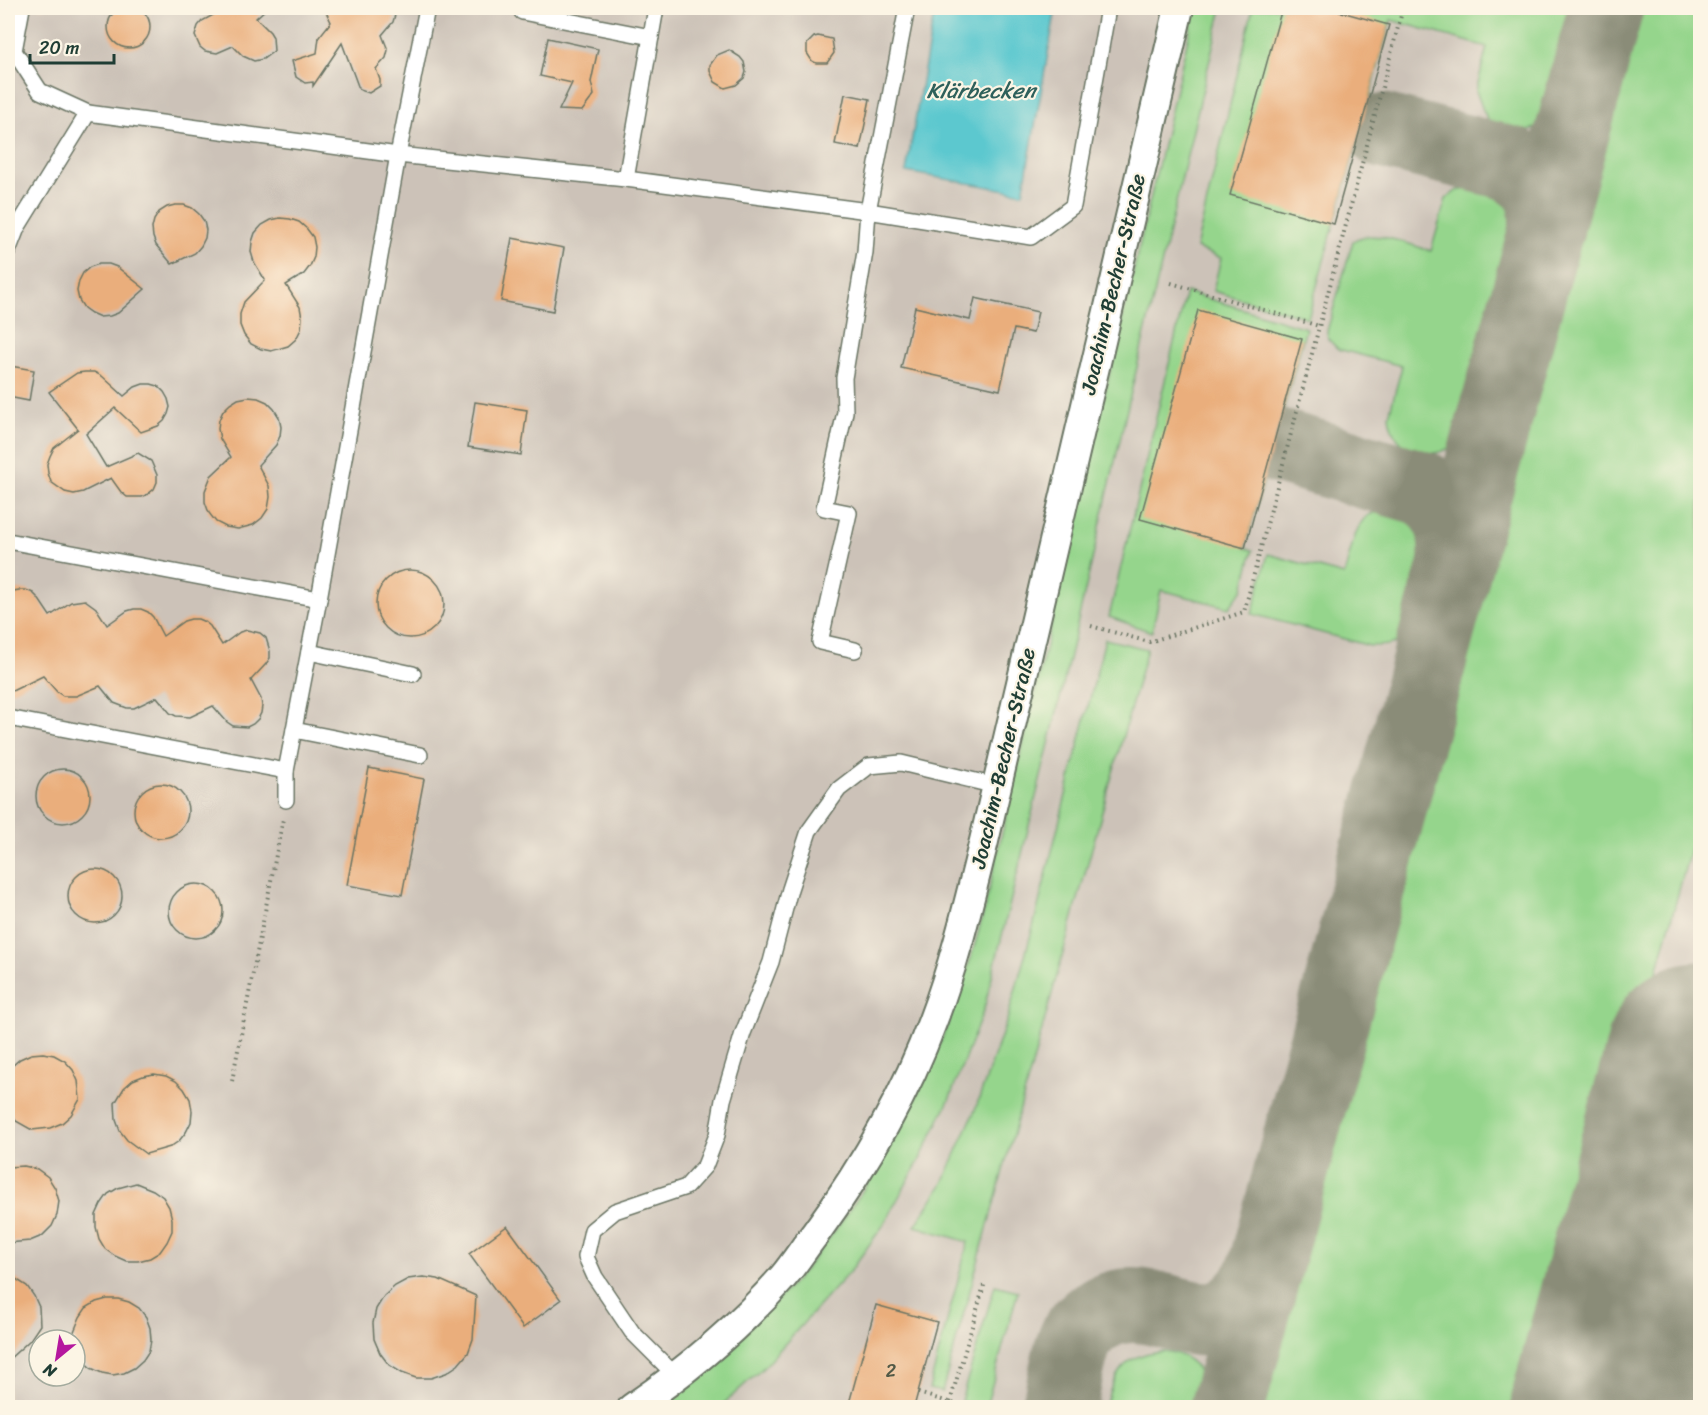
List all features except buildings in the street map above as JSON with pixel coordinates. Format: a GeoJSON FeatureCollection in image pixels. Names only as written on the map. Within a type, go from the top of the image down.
{"type":"FeatureCollection","features":[{"type":"Feature","properties":{"kind":"street","name":"Joachim-Becher-Straße"},"geometry":{"type":"LineString","coordinates":[[632,1407],[715,1345],[783,1277],[854,1177],[879,1135],[904,1089],[933,1020],[958,945],[1179,8]]}},
{"type":"Feature","properties":{"kind":"lane"},"geometry":{"type":"LineString","coordinates":[[22,8],[11,54],[40,91],[88,112],[398,155],[626,179],[868,210],[1031,237],[1073,206],[1108,8]]}},
{"type":"Feature","properties":{"kind":"lane"},"geometry":{"type":"LineString","coordinates":[[286,800],[286,771],[398,155],[427,8]]}},
{"type":"Feature","properties":{"kind":"lane"},"geometry":{"type":"LineString","coordinates":[[626,179],[656,8]]}},
{"type":"Feature","properties":{"kind":"lane"},"geometry":{"type":"LineString","coordinates":[[855,650],[820,642],[849,513],[824,508],[845,412],[844,378],[865,252],[868,210],[907,8]]}},
{"type":"Feature","properties":{"kind":"lane"},"geometry":{"type":"LineString","coordinates":[[522,12],[651,37]]}},
{"type":"Feature","properties":{"kind":"lane"},"geometry":{"type":"LineString","coordinates":[[8,251],[17,228],[88,112]]}},
{"type":"Feature","properties":{"kind":"lane"},"geometry":{"type":"LineString","coordinates":[[8,541],[319,599]]}},
{"type":"Feature","properties":{"kind":"lane"},"geometry":{"type":"LineString","coordinates":[[309,652],[413,674]]}},
{"type":"Feature","properties":{"kind":"lane"},"geometry":{"type":"LineString","coordinates":[[8,718],[286,771]]}},
{"type":"Feature","properties":{"kind":"lane"},"geometry":{"type":"LineString","coordinates":[[294,730],[420,755]]}},
{"type":"Feature","properties":{"kind":"lane"},"geometry":{"type":"LineString","coordinates":[[676,1376],[633,1332],[595,1277],[586,1257],[592,1230],[615,1211],[686,1187],[705,1166],[717,1135],[723,1100],[743,1033],[771,962],[790,889],[809,831],[839,789],[869,766],[901,763],[996,786]]}},
{"type":"Feature","properties":{"kind":"path"},"geometry":{"type":"LineString","coordinates":[[1091,626],[1149,642],[1244,612],[1403,8]]}},
{"type":"Feature","properties":{"kind":"path"},"geometry":{"type":"LineString","coordinates":[[1171,283],[1319,326]]}},
{"type":"Feature","properties":{"kind":"path"},"geometry":{"type":"LineString","coordinates":[[232,1081],[286,800]]}},
{"type":"Feature","properties":{"kind":"path"},"geometry":{"type":"LineString","coordinates":[[950,1402],[984,1282]]}},
{"type":"Feature","properties":{"kind":"path"},"geometry":{"type":"LineString","coordinates":[[918,1393],[969,1407]]}},
{"type":"Feature","properties":{"kind":"shaded area"},"geometry":{"type":"Polygon","coordinates":[[[8,8],[1700,8],[1700,1407],[8,1407],[8,8]]]}},
{"type":"Feature","properties":{"kind":"green space"},"geometry":{"type":"Polygon","coordinates":[[[1195,8],[1222,8],[1058,707],[984,1009],[949,1100],[919,1161],[882,1227],[851,1270],[764,1367],[720,1407],[657,1408],[707,1367],[780,1297],[828,1240],[858,1198],[910,1109],[951,1015],[983,915],[1195,8]]]}},
{"type":"Feature","properties":{"kind":"green space"},"geometry":{"type":"Polygon","coordinates":[[[1253,8],[1581,8],[1557,97],[1550,114],[1540,125],[1527,132],[1515,133],[1501,129],[1488,120],[1476,91],[1487,47],[1391,20],[1308,318],[1213,291],[1221,258],[1196,248],[1253,8]]]}},
{"type":"Feature","properties":{"kind":"green space"},"geometry":{"type":"Polygon","coordinates":[[[1631,8],[1700,8],[1700,813],[1539,1407],[1250,1407],[1631,8]]]}},
{"type":"Feature","properties":{"kind":"green space"},"geometry":{"type":"Polygon","coordinates":[[[1476,187],[1499,193],[1513,204],[1519,220],[1519,244],[1469,423],[1452,446],[1442,451],[1421,453],[1403,444],[1391,427],[1389,415],[1402,366],[1338,349],[1328,339],[1327,331],[1353,241],[1361,237],[1380,237],[1431,251],[1446,199],[1456,191],[1476,187]]]}},
{"type":"Feature","properties":{"kind":"green space"},"geometry":{"type":"Polygon","coordinates":[[[1186,292],[1306,328],[1245,548],[1253,550],[1243,589],[1229,608],[1161,590],[1152,632],[1109,617],[1186,292]]]}},
{"type":"Feature","properties":{"kind":"green space"},"geometry":{"type":"Polygon","coordinates":[[[1386,509],[1420,520],[1426,531],[1429,545],[1430,562],[1424,597],[1419,614],[1405,637],[1393,644],[1370,646],[1252,614],[1268,554],[1344,575],[1355,535],[1362,521],[1369,515],[1386,509]]]}},
{"type":"Feature","properties":{"kind":"green space"},"geometry":{"type":"Polygon","coordinates":[[[1105,639],[1147,649],[942,1392],[929,1389],[968,1242],[915,1226],[943,1183],[975,1110],[1007,1020],[1033,927],[1105,639]]]}},
{"type":"Feature","properties":{"kind":"green space"},"geometry":{"type":"Polygon","coordinates":[[[995,1285],[1018,1291],[986,1407],[982,1407],[961,1401],[995,1285]]]}},
{"type":"Feature","properties":{"kind":"green space"},"geometry":{"type":"Polygon","coordinates":[[[1700,1303],[1700,1407],[1672,1407],[1700,1303]]]}},
{"type":"Feature","properties":{"kind":"green space"},"geometry":{"type":"Polygon","coordinates":[[[1163,1351],[1183,1356],[1197,1369],[1204,1385],[1205,1407],[1105,1407],[1112,1384],[1123,1367],[1139,1356],[1163,1351]]]}},
{"type":"Feature","properties":{"kind":"water","name":"Klärbecken"},"geometry":{"type":"Polygon","coordinates":[[[935,8],[1056,8],[1023,193],[906,172],[935,8]]]}},
{"type":"Feature","properties":{"kind":"taxiway"},"geometry":{"type":"LineString","coordinates":[[1227,1408],[1606,8]]}},
{"type":"Feature","properties":{"kind":"taxiway"},"geometry":{"type":"LineString","coordinates":[[1383,131],[1512,164],[1531,178],[1545,199],[1547,229]]}},
{"type":"Feature","properties":{"kind":"taxiway"},"geometry":{"type":"LineString","coordinates":[[1278,446],[1422,488],[1440,502],[1451,518],[1456,560]]}},
{"type":"Feature","properties":{"kind":"taxiway"},"geometry":{"type":"LineString","coordinates":[[1693,1083],[1665,1211],[1679,1230],[1700,1237]]}},
{"type":"Feature","properties":{"kind":"taxiway"},"geometry":{"type":"LineString","coordinates":[[1616,1370],[1651,1257],[1662,1242],[1688,1235]]}},
{"type":"Feature","properties":{"kind":"taxiway"},"geometry":{"type":"LineString","coordinates":[[1059,1408],[1074,1343],[1082,1329],[1096,1316],[1122,1306],[1144,1306],[1203,1319],[1222,1316],[1242,1304],[1261,1279]]}},
{"type":"Feature","properties":{"kind":"runway"},"geometry":{"type":"LineString","coordinates":[[1605,1408],[1700,1056]]}}]}
